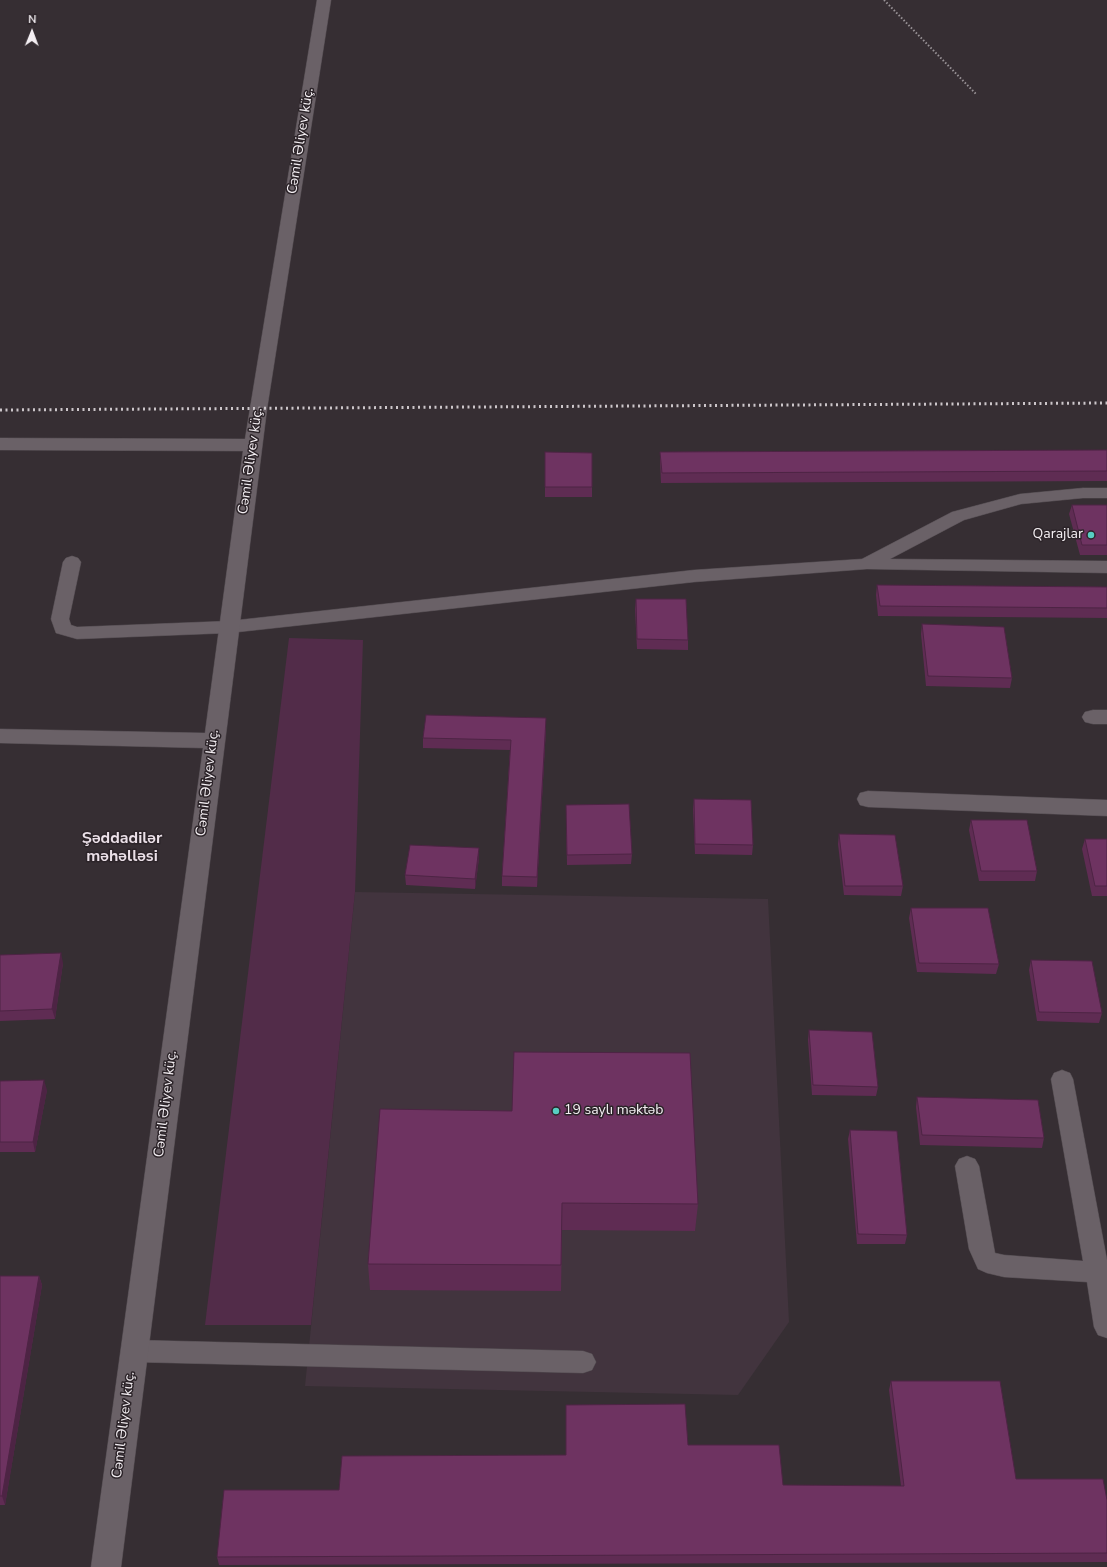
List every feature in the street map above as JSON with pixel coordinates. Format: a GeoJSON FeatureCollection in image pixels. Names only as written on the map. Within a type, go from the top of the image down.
{"type":"FeatureCollection","features":[{"type":"Feature","properties":{"kind":"street","name":"Cəmil Əliyev küç."},"geometry":{"type":"LineString","coordinates":[[106,1567],[213,741],[253,445],[324,0]]}},
{"type":"Feature","properties":{"kind":"street"},"geometry":{"type":"LineString","coordinates":[[0,444],[253,445]]}},
{"type":"Feature","properties":{"kind":"street"},"geometry":{"type":"LineString","coordinates":[[0,736],[213,741]]}},
{"type":"Feature","properties":{"kind":"street"},"geometry":{"type":"LineString","coordinates":[[868,799],[1107,808]]}},
{"type":"Feature","properties":{"kind":"lane"},"geometry":{"type":"LineString","coordinates":[[866,564],[958,516],[1020,499],[1083,493],[1107,493]]}},
{"type":"Feature","properties":{"kind":"lane"},"geometry":{"type":"LineString","coordinates":[[72,562],[60,619],[63,629],[77,633],[229,627],[694,576],[866,564],[1107,567]]}},
{"type":"Feature","properties":{"kind":"lane"},"geometry":{"type":"LineString","coordinates":[[1062,1079],[1102,1273],[1107,1327]]}},
{"type":"Feature","properties":{"kind":"lane"},"geometry":{"type":"LineString","coordinates":[[967,1166],[981,1249],[988,1262],[1004,1266],[1102,1273]]}},
{"type":"Feature","properties":{"kind":"lane"},"geometry":{"type":"LineString","coordinates":[[134,1351],[582,1362]]}},
{"type":"Feature","properties":{"kind":"path"},"geometry":{"type":"LineString","coordinates":[[884,0],[976,94]]}},
{"type":"Feature","properties":{"kind":"shaded area"},"geometry":{"type":"Polygon","coordinates":[[[289,638],[363,640],[355,892],[311,1325],[205,1325],[289,638]]]}},
{"type":"Feature","properties":{"kind":"shaded area","name":"19 saylı məktəb"},"geometry":{"type":"Polygon","coordinates":[[[355,892],[768,899],[789,1322],[738,1395],[305,1386],[355,892]]]}},
{"type":"Feature","properties":{"kind":"building"},"geometry":{"type":"Polygon","coordinates":[[[1107,450],[1107,471],[662,473],[660,452],[1107,450]]]}},
{"type":"Feature","properties":{"kind":"building"},"geometry":{"type":"Polygon","coordinates":[[[545,452],[592,453],[592,487],[545,487],[545,452]]]}},
{"type":"Feature","properties":{"kind":"building","name":"Qarajlar"},"geometry":{"type":"Polygon","coordinates":[[[1072,505],[1107,505],[1107,545],[1082,545],[1072,505]]]}},
{"type":"Feature","properties":{"kind":"building"},"geometry":{"type":"Polygon","coordinates":[[[877,585],[1107,587],[1107,608],[880,606],[877,585]]]}},
{"type":"Feature","properties":{"kind":"building"},"geometry":{"type":"Polygon","coordinates":[[[636,599],[686,599],[688,640],[637,639],[636,599]]]}},
{"type":"Feature","properties":{"kind":"building"},"geometry":{"type":"Polygon","coordinates":[[[922,624],[1004,627],[1012,678],[928,676],[922,624]]]}},
{"type":"Feature","properties":{"kind":"building"},"geometry":{"type":"Polygon","coordinates":[[[426,715],[546,718],[537,877],[502,876],[511,740],[423,738],[426,715]]]}},
{"type":"Feature","properties":{"kind":"building"},"geometry":{"type":"Polygon","coordinates":[[[694,799],[751,800],[753,845],[695,844],[694,799]]]}},
{"type":"Feature","properties":{"kind":"building"},"geometry":{"type":"Polygon","coordinates":[[[629,804],[632,854],[567,855],[566,805],[629,804]]]}},
{"type":"Feature","properties":{"kind":"building"},"geometry":{"type":"Polygon","coordinates":[[[971,820],[1027,820],[1037,871],[981,871],[971,820]]]}},
{"type":"Feature","properties":{"kind":"building"},"geometry":{"type":"Polygon","coordinates":[[[839,834],[895,835],[903,886],[845,886],[839,834]]]}},
{"type":"Feature","properties":{"kind":"building"},"geometry":{"type":"Polygon","coordinates":[[[1085,839],[1107,839],[1107,886],[1095,886],[1085,839]]]}},
{"type":"Feature","properties":{"kind":"building"},"geometry":{"type":"Polygon","coordinates":[[[410,845],[479,848],[475,879],[405,875],[410,845]]]}},
{"type":"Feature","properties":{"kind":"building"},"geometry":{"type":"Polygon","coordinates":[[[911,908],[988,908],[999,964],[919,963],[911,908]]]}},
{"type":"Feature","properties":{"kind":"building"},"geometry":{"type":"Polygon","coordinates":[[[61,953],[52,1009],[0,1011],[0,955],[61,953]]]}},
{"type":"Feature","properties":{"kind":"building"},"geometry":{"type":"Polygon","coordinates":[[[1031,960],[1092,961],[1102,1013],[1039,1012],[1031,960]]]}},
{"type":"Feature","properties":{"kind":"building"},"geometry":{"type":"Polygon","coordinates":[[[809,1030],[872,1032],[878,1087],[813,1085],[809,1030]]]}},
{"type":"Feature","properties":{"kind":"building"},"geometry":{"type":"Polygon","coordinates":[[[514,1052],[690,1053],[698,1204],[562,1203],[561,1265],[368,1264],[380,1109],[512,1111],[514,1052]]]}},
{"type":"Feature","properties":{"kind":"building"},"geometry":{"type":"Polygon","coordinates":[[[44,1080],[33,1142],[0,1142],[0,1081],[44,1080]]]}},
{"type":"Feature","properties":{"kind":"building"},"geometry":{"type":"Polygon","coordinates":[[[917,1097],[1038,1100],[1044,1138],[922,1135],[917,1097]]]}},
{"type":"Feature","properties":{"kind":"building"},"geometry":{"type":"Polygon","coordinates":[[[850,1130],[897,1131],[907,1235],[858,1234],[850,1130]]]}},
{"type":"Feature","properties":{"kind":"building"},"geometry":{"type":"Polygon","coordinates":[[[0,1276],[39,1276],[2,1496],[0,1496],[0,1276]]]}},
{"type":"Feature","properties":{"kind":"building"},"geometry":{"type":"Polygon","coordinates":[[[891,1381],[1000,1381],[1016,1479],[1103,1479],[1107,1500],[1107,1553],[217,1557],[224,1490],[339,1490],[342,1456],[566,1455],[566,1405],[685,1404],[688,1445],[779,1445],[783,1485],[904,1486],[891,1381]]]}},
{"type":"Feature","properties":{"kind":"railway"},"geometry":{"type":"LineString","coordinates":[[0,410],[1107,403]]}},
{"type":"Feature","properties":{"kind":"place","name":"Qarajlar"},"geometry":{"type":"Point","coordinates":[1091,535]}},
{"type":"Feature","properties":{"kind":"place","name":"19 saylı məktəb"},"geometry":{"type":"Point","coordinates":[556,1111]}},
{"type":"Feature","properties":{"kind":"district","name":"Şəddadilər məhəlləsi"},"geometry":{"type":"Point","coordinates":[122,848]}}]}
